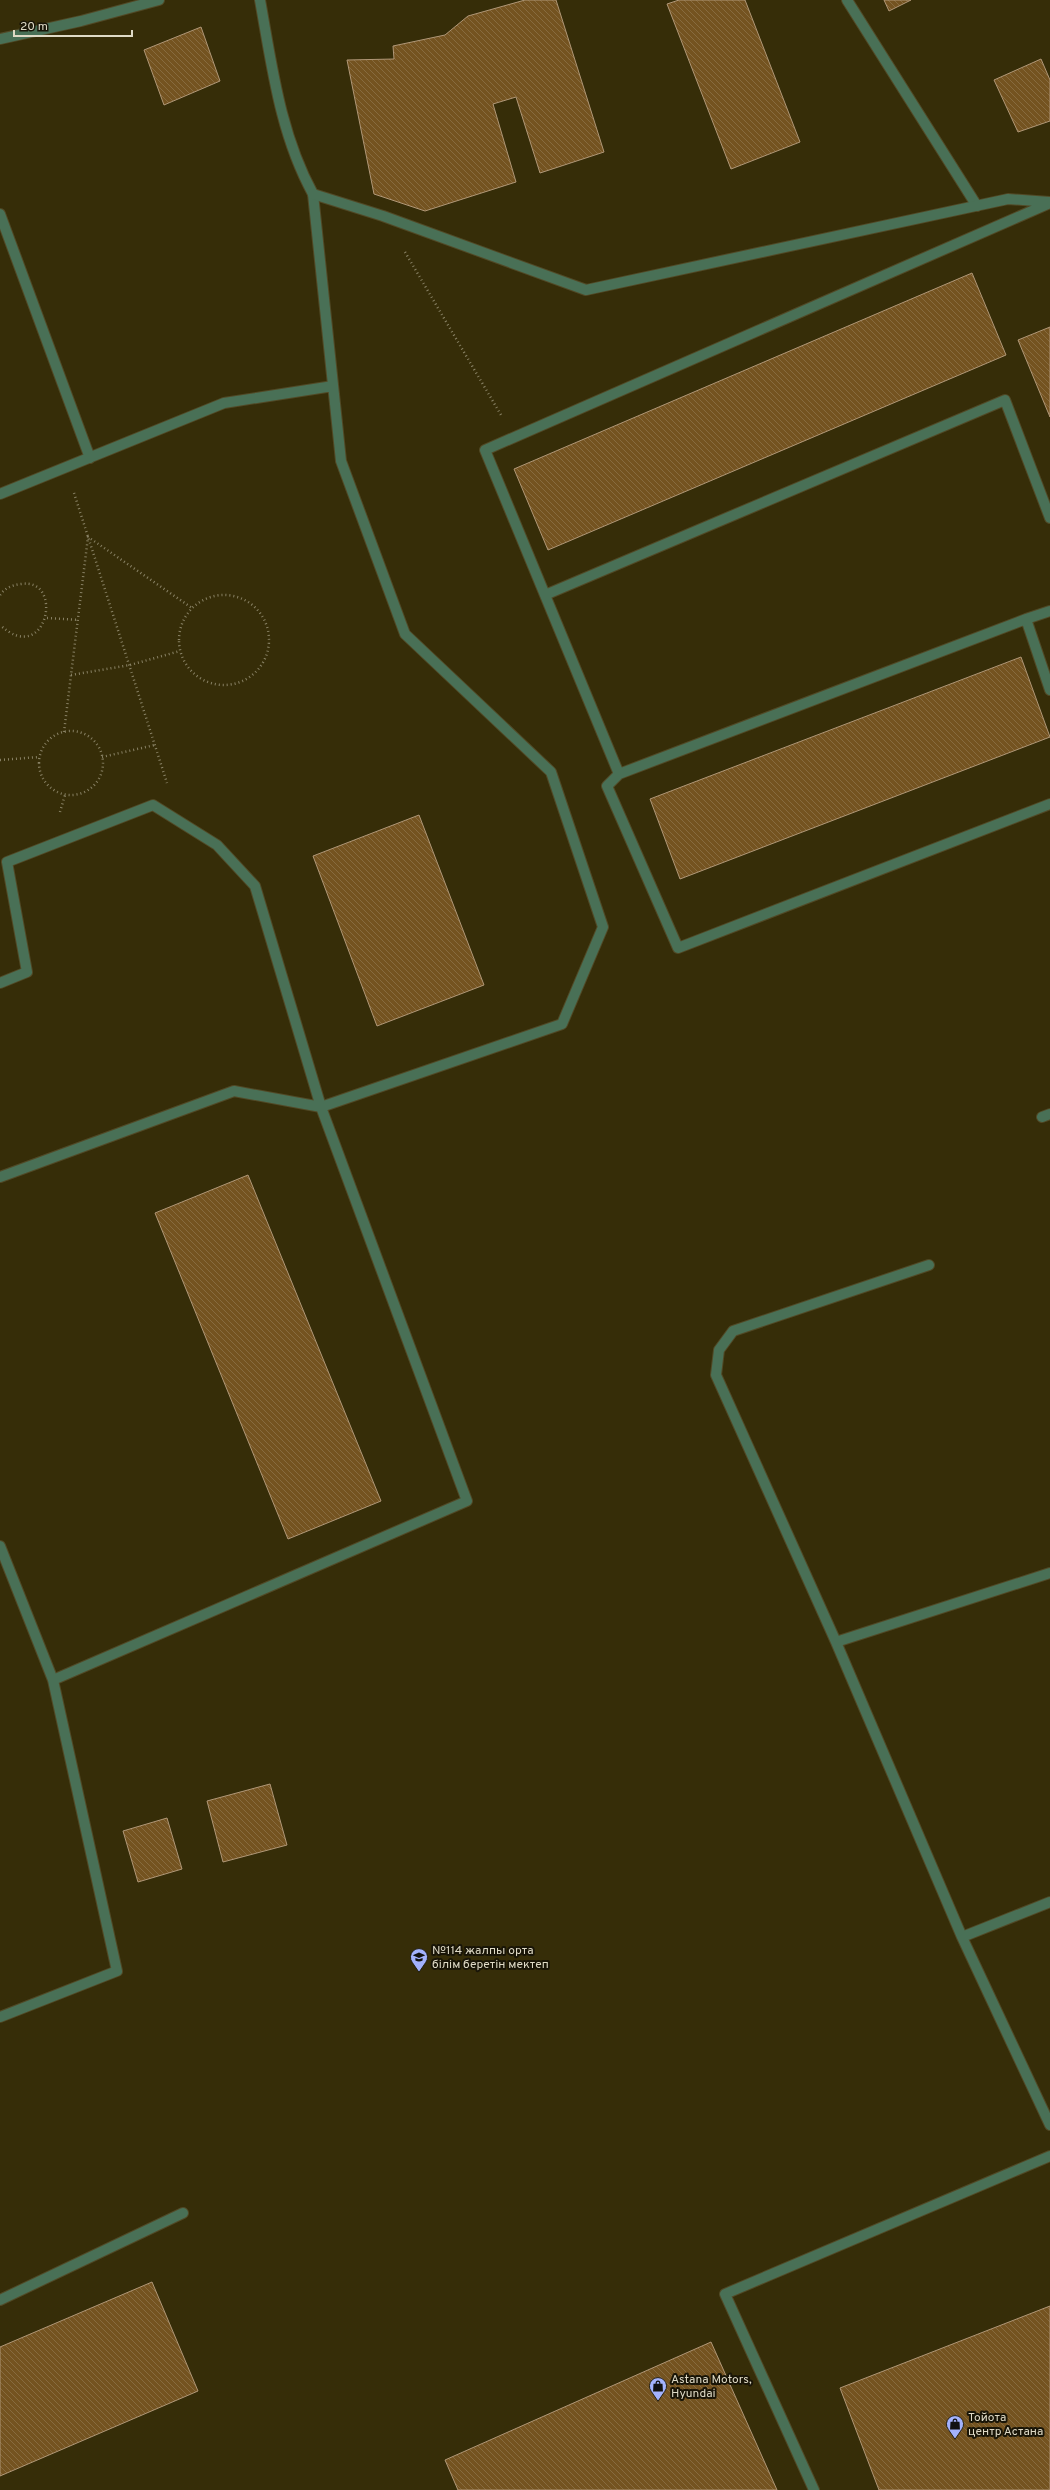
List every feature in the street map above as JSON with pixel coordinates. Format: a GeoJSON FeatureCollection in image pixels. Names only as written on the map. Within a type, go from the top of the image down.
{"type":"FeatureCollection","features":[{"type":"Feature","properties":{"kind":"street"},"geometry":{"type":"LineString","coordinates":[[0,39],[81,21],[159,0]]}},
{"type":"Feature","properties":{"kind":"street"},"geometry":{"type":"LineString","coordinates":[[0,1177],[234,1092],[321,1107],[562,1024],[603,927],[551,772],[405,634],[341,461],[313,194],[304,178],[279,107],[260,0]]}},
{"type":"Feature","properties":{"kind":"street"},"geometry":{"type":"LineString","coordinates":[[847,0],[977,206]]}},
{"type":"Feature","properties":{"kind":"street"},"geometry":{"type":"LineString","coordinates":[[313,194],[383,216],[586,290],[1008,200],[1050,202]]}},
{"type":"Feature","properties":{"kind":"street"},"geometry":{"type":"LineString","coordinates":[[619,774],[484,450],[1050,202]]}},
{"type":"Feature","properties":{"kind":"street"},"geometry":{"type":"LineString","coordinates":[[0,214],[90,458]]}},
{"type":"Feature","properties":{"kind":"street"},"geometry":{"type":"LineString","coordinates":[[0,494],[224,403],[333,386]]}},
{"type":"Feature","properties":{"kind":"street"},"geometry":{"type":"LineString","coordinates":[[545,595],[1005,400],[1050,518]]}},
{"type":"Feature","properties":{"kind":"street"},"geometry":{"type":"LineString","coordinates":[[1050,611],[619,774],[607,786],[678,948],[1050,804]]}},
{"type":"Feature","properties":{"kind":"street"},"geometry":{"type":"LineString","coordinates":[[1026,619],[1050,690]]}},
{"type":"Feature","properties":{"kind":"street"},"geometry":{"type":"LineString","coordinates":[[0,983],[27,972],[7,862],[153,805],[217,845],[255,886],[321,1107],[467,1501],[53,1680]]}},
{"type":"Feature","properties":{"kind":"street"},"geometry":{"type":"LineString","coordinates":[[929,1265],[733,1331],[719,1350],[716,1375],[836,1642],[962,1937],[1050,2125]]}},
{"type":"Feature","properties":{"kind":"street"},"geometry":{"type":"LineString","coordinates":[[0,1546],[53,1680],[117,1971],[0,2017]]}},
{"type":"Feature","properties":{"kind":"street"},"geometry":{"type":"LineString","coordinates":[[836,1642],[1050,1573]]}},
{"type":"Feature","properties":{"kind":"street"},"geometry":{"type":"LineString","coordinates":[[962,1937],[1050,1902]]}},
{"type":"Feature","properties":{"kind":"street"},"geometry":{"type":"LineString","coordinates":[[814,2490],[725,2294],[1050,2156]]}},
{"type":"Feature","properties":{"kind":"street"},"geometry":{"type":"LineString","coordinates":[[0,2300],[183,2213]]}},
{"type":"Feature","properties":{"kind":"path"},"geometry":{"type":"LineString","coordinates":[[383,216],[514,437]]}},
{"type":"Feature","properties":{"kind":"path"},"geometry":{"type":"LineString","coordinates":[[66,467],[179,822]]}},
{"type":"Feature","properties":{"kind":"path"},"geometry":{"type":"LineString","coordinates":[[88,537],[192,608]]}},
{"type":"Feature","properties":{"kind":"path"},"geometry":{"type":"LineString","coordinates":[[64,732],[88,537]]}},
{"type":"Feature","properties":{"kind":"path"},"geometry":{"type":"LineString","coordinates":[[0,595],[12,585],[24,583],[35,587],[44,595],[48,606],[47,618],[41,628],[31,634],[19,636],[8,632],[0,625]]}},
{"type":"Feature","properties":{"kind":"path"},"geometry":{"type":"LineString","coordinates":[[220,594],[236,596],[250,603],[261,614],[268,628],[269,644],[265,659],[256,672],[243,681],[228,685],[212,684],[198,677],[187,666],[180,652],[179,636],[183,620],[192,608],[205,598],[220,594]]}},
{"type":"Feature","properties":{"kind":"path"},"geometry":{"type":"LineString","coordinates":[[47,618],[78,620]]}},
{"type":"Feature","properties":{"kind":"path"},"geometry":{"type":"LineString","coordinates":[[71,675],[130,665],[180,652]]}},
{"type":"Feature","properties":{"kind":"path"},"geometry":{"type":"LineString","coordinates":[[64,732],[77,732],[88,736],[97,745],[102,757],[102,769],[98,781],[89,790],[71,795],[54,790],[44,782],[40,770],[39,757],[44,746],[53,737],[64,732]]}},
{"type":"Feature","properties":{"kind":"path"},"geometry":{"type":"LineString","coordinates":[[102,757],[155,745]]}},
{"type":"Feature","properties":{"kind":"path"},"geometry":{"type":"LineString","coordinates":[[0,760],[39,757]]}},
{"type":"Feature","properties":{"kind":"building"},"geometry":{"type":"Polygon","coordinates":[[[525,0],[556,0],[604,152],[540,173],[516,97],[493,104],[516,182],[425,211],[374,194],[347,60],[394,59],[393,46],[445,35],[468,16],[525,0]]]}},
{"type":"Feature","properties":{"kind":"building"},"geometry":{"type":"Polygon","coordinates":[[[679,0],[745,0],[800,142],[731,169],[667,4],[679,0]]]}},
{"type":"Feature","properties":{"kind":"building"},"geometry":{"type":"Polygon","coordinates":[[[884,0],[911,0],[889,11],[884,0]]]}},
{"type":"Feature","properties":{"kind":"building"},"geometry":{"type":"Polygon","coordinates":[[[201,27],[220,81],[164,105],[144,50],[201,27]]]}},
{"type":"Feature","properties":{"kind":"building"},"geometry":{"type":"Polygon","coordinates":[[[1041,59],[1050,80],[1050,121],[1018,132],[994,80],[1041,59]]]}},
{"type":"Feature","properties":{"kind":"building"},"geometry":{"type":"Polygon","coordinates":[[[972,273],[1006,355],[548,550],[514,469],[972,273]]]}},
{"type":"Feature","properties":{"kind":"building"},"geometry":{"type":"Polygon","coordinates":[[[1050,327],[1050,417],[1018,340],[1050,327]]]}},
{"type":"Feature","properties":{"kind":"building"},"geometry":{"type":"Polygon","coordinates":[[[1021,657],[1050,737],[680,879],[650,799],[1021,657]]]}},
{"type":"Feature","properties":{"kind":"building"},"geometry":{"type":"Polygon","coordinates":[[[419,815],[484,985],[377,1026],[313,856],[419,815]]]}},
{"type":"Feature","properties":{"kind":"building"},"geometry":{"type":"Polygon","coordinates":[[[248,1175],[381,1501],[288,1539],[155,1213],[248,1175]]]}},
{"type":"Feature","properties":{"kind":"building"},"geometry":{"type":"Polygon","coordinates":[[[270,1784],[287,1845],[223,1862],[207,1801],[270,1784]]]}},
{"type":"Feature","properties":{"kind":"building"},"geometry":{"type":"Polygon","coordinates":[[[167,1818],[182,1869],[138,1882],[123,1831],[167,1818]]]}},
{"type":"Feature","properties":{"kind":"building"},"geometry":{"type":"Polygon","coordinates":[[[152,2282],[198,2391],[0,2476],[0,2347],[152,2282]]]}},
{"type":"Feature","properties":{"kind":"building","name":"Тойота центр Астана"},"geometry":{"type":"Polygon","coordinates":[[[1050,2306],[1050,2490],[879,2490],[840,2388],[1050,2306]]]}},
{"type":"Feature","properties":{"kind":"building","name":"Astana Motors, Hyundai"},"geometry":{"type":"Polygon","coordinates":[[[711,2342],[777,2490],[458,2490],[445,2460],[711,2342]]]}},
{"type":"Feature","properties":{"kind":"place","name":"№114 жалпы орта білім беретін мектеп"},"geometry":{"type":"Point","coordinates":[419,1972]}},
{"type":"Feature","properties":{"kind":"place","name":"Astana Motors, Hyundai"},"geometry":{"type":"Point","coordinates":[658,2401]}},
{"type":"Feature","properties":{"kind":"place","name":"Тойота центр Астана"},"geometry":{"type":"Point","coordinates":[955,2439]}}]}
